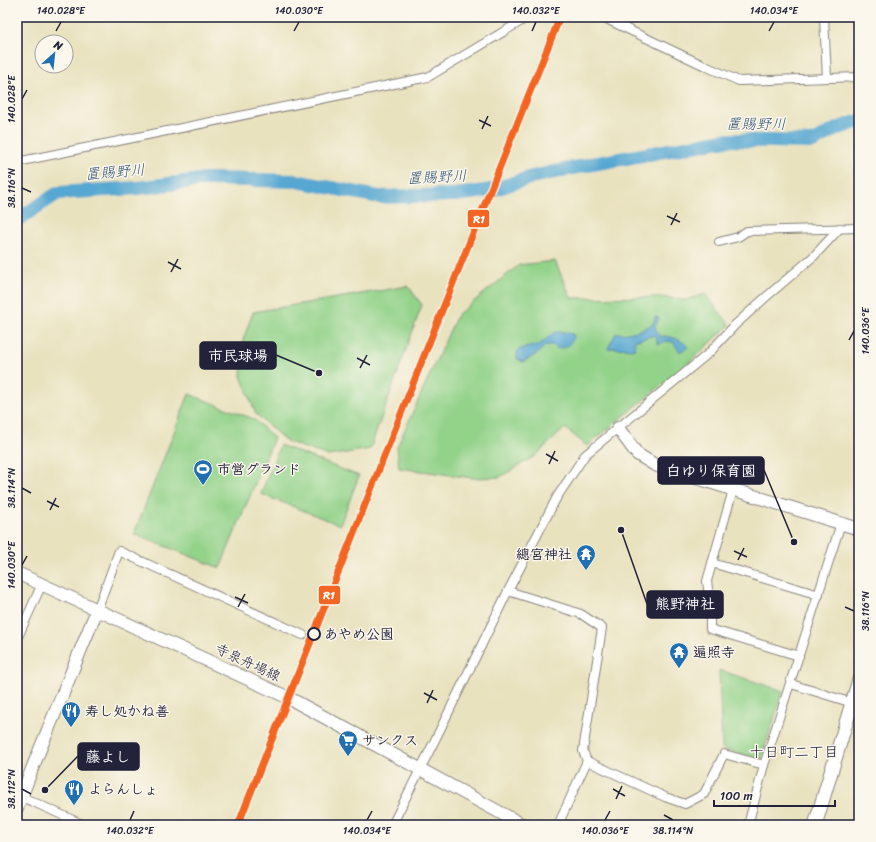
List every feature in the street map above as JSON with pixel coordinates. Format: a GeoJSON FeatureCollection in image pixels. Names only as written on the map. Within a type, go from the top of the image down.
{"type":"FeatureCollection","features":[{"type":"Feature","properties":{"kind":"main road"},"geometry":{"type":"LineString","coordinates":[[618,428],[637,454],[655,465],[859,528]]}},
{"type":"Feature","properties":{"kind":"main road","name":"寺泉舟場線"},"geometry":{"type":"LineString","coordinates":[[17,573],[289,698],[523,825]]}},
{"type":"Feature","properties":{"kind":"main road"},"geometry":{"type":"LineString","coordinates":[[17,808],[19,796],[32,769],[97,610]]}},
{"type":"Feature","properties":{"kind":"main road"},"geometry":{"type":"LineString","coordinates":[[815,825],[856,704],[859,680]]}},
{"type":"Feature","properties":{"kind":"street"},"geometry":{"type":"LineString","coordinates":[[17,162],[428,77],[528,17]]}},
{"type":"Feature","properties":{"kind":"street"},"geometry":{"type":"LineString","coordinates":[[602,17],[739,81],[859,77]]}},
{"type":"Feature","properties":{"kind":"street"},"geometry":{"type":"LineString","coordinates":[[824,17],[827,78]]}},
{"type":"Feature","properties":{"kind":"street"},"geometry":{"type":"LineString","coordinates":[[392,825],[508,591],[557,497],[585,455],[709,352],[735,325],[814,256],[840,228]]}},
{"type":"Feature","properties":{"kind":"street"},"geometry":{"type":"LineString","coordinates":[[719,242],[738,237],[747,231],[859,228]]}},
{"type":"Feature","properties":{"kind":"street"},"geometry":{"type":"LineString","coordinates":[[733,490],[707,581],[710,604],[710,629],[799,656]]}},
{"type":"Feature","properties":{"kind":"street"},"geometry":{"type":"LineString","coordinates":[[748,825],[764,765],[841,523]]}},
{"type":"Feature","properties":{"kind":"street"},"geometry":{"type":"LineString","coordinates":[[97,610],[119,551],[303,635]]}},
{"type":"Feature","properties":{"kind":"street"},"geometry":{"type":"LineString","coordinates":[[712,563],[819,595]]}},
{"type":"Feature","properties":{"kind":"street"},"geometry":{"type":"LineString","coordinates":[[17,640],[42,584]]}},
{"type":"Feature","properties":{"kind":"street"},"geometry":{"type":"LineString","coordinates":[[508,591],[581,614],[602,628],[583,751],[587,761],[665,797],[685,804],[704,794],[724,754],[764,765]]}},
{"type":"Feature","properties":{"kind":"street"},"geometry":{"type":"LineString","coordinates":[[791,684],[856,704]]}},
{"type":"Feature","properties":{"kind":"street"},"geometry":{"type":"LineString","coordinates":[[558,825],[587,761]]}},
{"type":"Feature","properties":{"kind":"street"},"geometry":{"type":"LineString","coordinates":[[19,796],[84,825]]}},
{"type":"Feature","properties":{"kind":"green space"},"geometry":{"type":"Polygon","coordinates":[[[555,261],[571,298],[660,297],[686,300],[705,294],[730,325],[685,366],[587,446],[565,428],[535,456],[500,477],[473,478],[399,468],[397,447],[457,315],[519,265],[555,261]]]}},
{"type":"Feature","properties":{"kind":"green space"},"geometry":{"type":"Polygon","coordinates":[[[408,286],[422,305],[370,449],[328,456],[286,441],[256,414],[241,376],[243,340],[253,312],[408,286]]]}},
{"type":"Feature","properties":{"kind":"green space","name":"市営グランド"},"geometry":{"type":"Polygon","coordinates":[[[189,394],[254,419],[274,438],[220,568],[134,534],[189,394]]]}},
{"type":"Feature","properties":{"kind":"green space"},"geometry":{"type":"Polygon","coordinates":[[[280,445],[359,476],[340,525],[261,494],[280,445]]]}},
{"type":"Feature","properties":{"kind":"green space"},"geometry":{"type":"Polygon","coordinates":[[[719,670],[783,691],[761,759],[722,749],[719,670]]]}},
{"type":"Feature","properties":{"kind":"water"},"geometry":{"type":"Polygon","coordinates":[[[655,317],[659,318],[655,327],[659,336],[675,338],[688,347],[680,352],[673,342],[665,341],[658,345],[655,335],[634,341],[636,349],[612,348],[609,350],[608,348],[616,333],[635,332],[653,324],[655,317]]]}},
{"type":"Feature","properties":{"kind":"water"},"geometry":{"type":"Polygon","coordinates":[[[555,332],[573,334],[574,338],[568,345],[562,348],[556,348],[553,345],[546,345],[537,354],[523,362],[517,359],[517,352],[520,349],[539,345],[555,332]]]}},
{"type":"Feature","properties":{"kind":"waterway","name":"置賜野川"},"geometry":{"type":"LineString","coordinates":[[17,220],[58,193],[138,188],[208,179],[296,181],[379,197],[455,195],[492,190],[532,177],[587,165],[725,140],[813,142],[836,129],[859,121]]}},
{"type":"Feature","properties":{"kind":"transit line","name":"R1"},"geometry":{"type":"LineString","coordinates":[[238,825],[560,17]]}},
{"type":"Feature","properties":{"kind":"place","name":"市民球場"},"geometry":{"type":"Point","coordinates":[319,373]}},
{"type":"Feature","properties":{"kind":"place","name":"市営グランド"},"geometry":{"type":"Point","coordinates":[203,486]}},
{"type":"Feature","properties":{"kind":"place","name":"熊野神社"},"geometry":{"type":"Point","coordinates":[621,530]}},
{"type":"Feature","properties":{"kind":"place","name":"白ゆり保育園"},"geometry":{"type":"Point","coordinates":[794,542]}},
{"type":"Feature","properties":{"kind":"place","name":"總宮神社"},"geometry":{"type":"Point","coordinates":[586,571]}},
{"type":"Feature","properties":{"kind":"place","name":"あやめ公園"},"geometry":{"type":"Point","coordinates":[314,634]}},
{"type":"Feature","properties":{"kind":"place","name":"遍照寺"},"geometry":{"type":"Point","coordinates":[679,669]}},
{"type":"Feature","properties":{"kind":"place","name":"寿し処かね善"},"geometry":{"type":"Point","coordinates":[71,728]}},
{"type":"Feature","properties":{"kind":"place","name":"サンクス"},"geometry":{"type":"Point","coordinates":[348,757]}},
{"type":"Feature","properties":{"kind":"place","name":"藤よし"},"geometry":{"type":"Point","coordinates":[45,790]}},
{"type":"Feature","properties":{"kind":"place","name":"よらんしょ"},"geometry":{"type":"Point","coordinates":[74,806]}},
{"type":"Feature","properties":{"kind":"district","name":"十日町二丁目"},"geometry":{"type":"Point","coordinates":[794,752]}}]}
